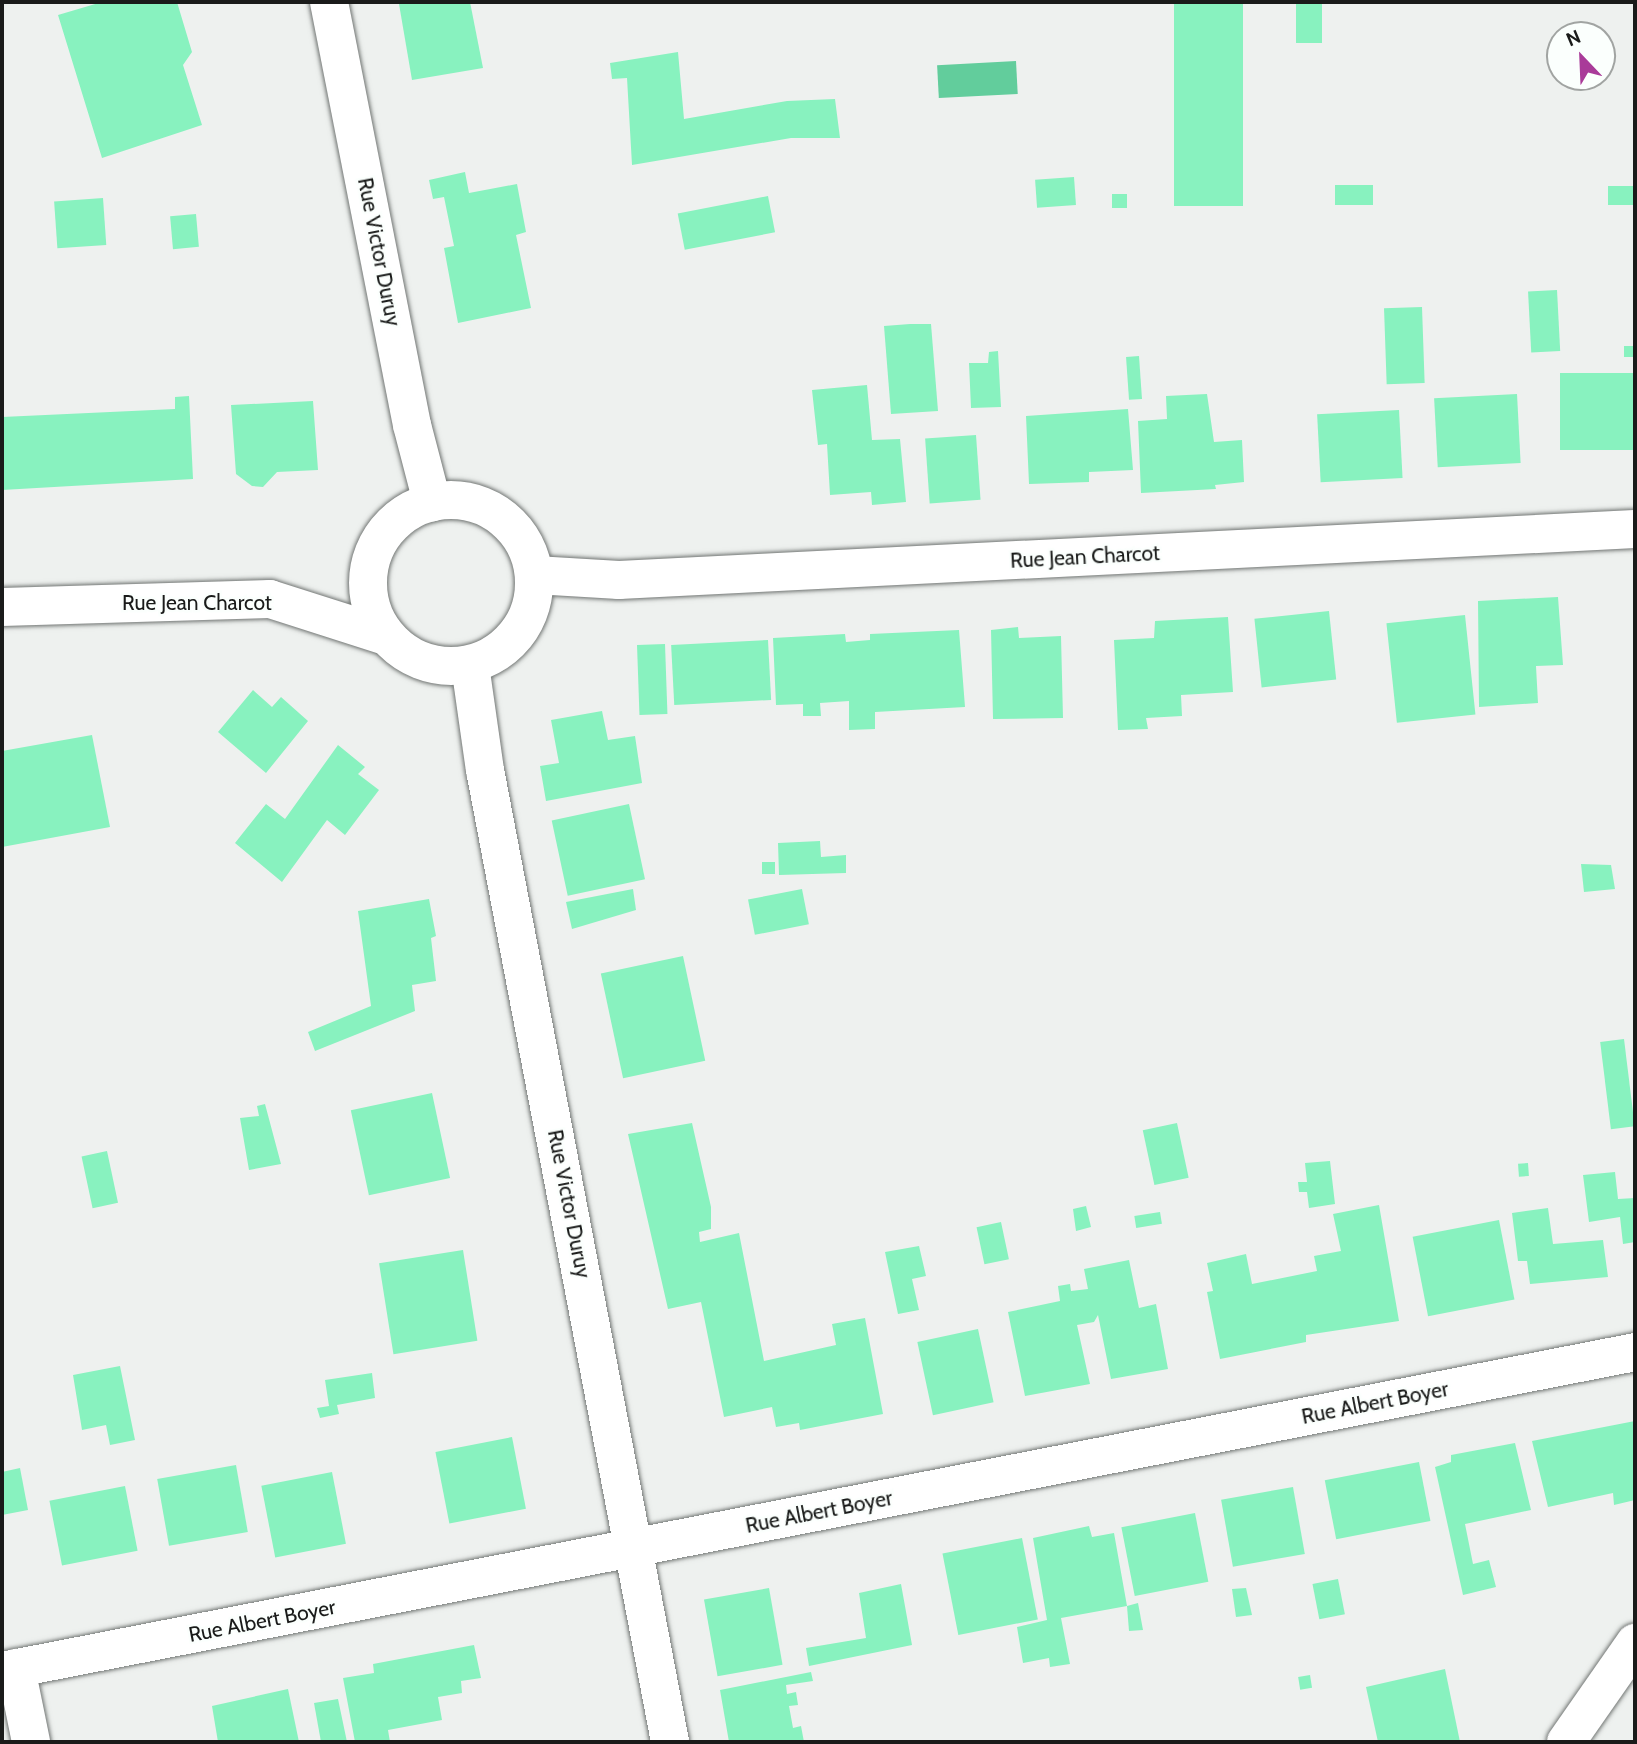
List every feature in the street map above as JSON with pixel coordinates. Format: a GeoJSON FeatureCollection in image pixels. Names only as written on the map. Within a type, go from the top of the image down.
{"type":"FeatureCollection","features":[{"type":"Feature","properties":{"kind":"street","name":"Rue Victor Duruy"},"geometry":{"type":"LineString","coordinates":[[330,2],[412,425],[432,502]]}},
{"type":"Feature","properties":{"kind":"street"},"geometry":{"type":"LineString","coordinates":[[461,500],[488,508],[512,524],[527,548],[535,575],[526,622],[493,656],[470,665],[425,663],[404,653],[387,636],[373,612],[369,594],[372,557],[392,526],[406,513],[432,502],[461,500]]}},
{"type":"Feature","properties":{"kind":"street","name":"Rue Jean Charcot"},"geometry":{"type":"LineString","coordinates":[[535,575],[620,580],[1635,529]]}},
{"type":"Feature","properties":{"kind":"street","name":"Rue Jean Charcot"},"geometry":{"type":"LineString","coordinates":[[2,607],[270,599],[387,636]]}},
{"type":"Feature","properties":{"kind":"street","name":"Rue Victor Duruy"},"geometry":{"type":"LineString","coordinates":[[470,665],[485,770],[598,1356],[630,1549],[670,1742]]}},
{"type":"Feature","properties":{"kind":"street","name":"Rue Albert Boyer"},"geometry":{"type":"LineString","coordinates":[[9,1670],[1635,1352]]}},
{"type":"Feature","properties":{"kind":"street"},"geometry":{"type":"LineString","coordinates":[[1566,1742],[1635,1643]]}},
{"type":"Feature","properties":{"kind":"street"},"geometry":{"type":"LineString","coordinates":[[9,1670],[31,1742]]}},
{"type":"Feature","properties":{"kind":"shaded area"},"geometry":{"type":"Polygon","coordinates":[[[1016,61],[1018,94],[939,98],[937,65],[1016,61]]]}},
{"type":"Feature","properties":{"kind":"building"},"geometry":{"type":"Polygon","coordinates":[[[102,2],[177,2],[192,52],[183,65],[202,125],[102,158],[58,15],[102,2]]]}},
{"type":"Feature","properties":{"kind":"building"},"geometry":{"type":"Polygon","coordinates":[[[470,2],[483,68],[412,80],[399,4],[470,2]]]}},
{"type":"Feature","properties":{"kind":"building"},"geometry":{"type":"Polygon","coordinates":[[[1174,2],[1243,2],[1243,206],[1174,206],[1174,2]]]}},
{"type":"Feature","properties":{"kind":"building"},"geometry":{"type":"Polygon","coordinates":[[[1296,2],[1322,2],[1322,43],[1296,43],[1296,2]]]}},
{"type":"Feature","properties":{"kind":"building"},"geometry":{"type":"Polygon","coordinates":[[[678,52],[684,119],[787,101],[835,99],[840,138],[791,138],[632,165],[627,78],[612,79],[610,63],[678,52]]]}},
{"type":"Feature","properties":{"kind":"building"},"geometry":{"type":"Polygon","coordinates":[[[465,172],[469,193],[517,184],[526,232],[516,235],[531,308],[458,323],[444,248],[454,246],[444,197],[433,199],[429,180],[465,172]]]}},
{"type":"Feature","properties":{"kind":"building"},"geometry":{"type":"Polygon","coordinates":[[[1074,177],[1076,205],[1037,208],[1035,180],[1074,177]]]}},
{"type":"Feature","properties":{"kind":"building"},"geometry":{"type":"Polygon","coordinates":[[[1335,185],[1373,185],[1373,205],[1335,205],[1335,185]]]}},
{"type":"Feature","properties":{"kind":"building"},"geometry":{"type":"Polygon","coordinates":[[[1608,186],[1635,186],[1635,205],[1608,205],[1608,186]]]}},
{"type":"Feature","properties":{"kind":"building"},"geometry":{"type":"Polygon","coordinates":[[[1112,194],[1127,194],[1127,208],[1112,208],[1112,194]]]}},
{"type":"Feature","properties":{"kind":"building"},"geometry":{"type":"Polygon","coordinates":[[[768,196],[775,232],[685,250],[678,214],[768,196]]]}},
{"type":"Feature","properties":{"kind":"building"},"geometry":{"type":"Polygon","coordinates":[[[103,198],[106,245],[57,248],[54,201],[103,198]]]}},
{"type":"Feature","properties":{"kind":"building"},"geometry":{"type":"Polygon","coordinates":[[[196,214],[199,247],[173,249],[170,216],[196,214]]]}},
{"type":"Feature","properties":{"kind":"building"},"geometry":{"type":"Polygon","coordinates":[[[1557,290],[1560,351],[1531,352],[1528,292],[1557,290]]]}},
{"type":"Feature","properties":{"kind":"building"},"geometry":{"type":"Polygon","coordinates":[[[1422,307],[1425,383],[1387,384],[1384,308],[1422,307]]]}},
{"type":"Feature","properties":{"kind":"building"},"geometry":{"type":"Polygon","coordinates":[[[931,324],[938,411],[891,414],[884,326],[931,324]]]}},
{"type":"Feature","properties":{"kind":"building"},"geometry":{"type":"Polygon","coordinates":[[[1624,346],[1635,346],[1635,357],[1624,357],[1624,346]]]}},
{"type":"Feature","properties":{"kind":"building"},"geometry":{"type":"Polygon","coordinates":[[[998,351],[1001,407],[971,408],[969,363],[988,363],[989,352],[998,351]]]}},
{"type":"Feature","properties":{"kind":"building"},"geometry":{"type":"Polygon","coordinates":[[[1139,356],[1142,399],[1129,400],[1126,357],[1139,356]]]}},
{"type":"Feature","properties":{"kind":"building"},"geometry":{"type":"Polygon","coordinates":[[[1560,373],[1635,373],[1635,450],[1560,450],[1560,373]]]}},
{"type":"Feature","properties":{"kind":"building"},"geometry":{"type":"Polygon","coordinates":[[[867,385],[872,440],[900,439],[906,502],[872,505],[871,492],[830,495],[827,444],[818,445],[812,390],[867,385]]]}},
{"type":"Feature","properties":{"kind":"building"},"geometry":{"type":"Polygon","coordinates":[[[1207,394],[1214,442],[1242,440],[1244,482],[1215,485],[1216,489],[1141,493],[1138,421],[1167,419],[1166,396],[1207,394]]]}},
{"type":"Feature","properties":{"kind":"building"},"geometry":{"type":"Polygon","coordinates":[[[1517,394],[1521,463],[1438,467],[1434,398],[1517,394]]]}},
{"type":"Feature","properties":{"kind":"building"},"geometry":{"type":"Polygon","coordinates":[[[189,396],[193,479],[2,490],[2,417],[175,409],[175,397],[189,396]]]}},
{"type":"Feature","properties":{"kind":"building"},"geometry":{"type":"Polygon","coordinates":[[[313,401],[318,470],[277,472],[263,487],[252,486],[236,474],[231,405],[313,401]]]}},
{"type":"Feature","properties":{"kind":"building"},"geometry":{"type":"Polygon","coordinates":[[[1128,409],[1133,470],[1089,472],[1089,482],[1029,484],[1026,416],[1128,409]]]}},
{"type":"Feature","properties":{"kind":"building"},"geometry":{"type":"Polygon","coordinates":[[[1399,410],[1403,478],[1321,482],[1317,414],[1399,410]]]}},
{"type":"Feature","properties":{"kind":"building"},"geometry":{"type":"Polygon","coordinates":[[[976,435],[981,500],[930,503],[925,439],[976,435]]]}},
{"type":"Feature","properties":{"kind":"building"},"geometry":{"type":"Polygon","coordinates":[[[1558,597],[1563,665],[1536,666],[1538,703],[1479,707],[1478,601],[1558,597]]]}},
{"type":"Feature","properties":{"kind":"building"},"geometry":{"type":"Polygon","coordinates":[[[1329,611],[1336,680],[1262,687],[1254,619],[1329,611]]]}},
{"type":"Feature","properties":{"kind":"building"},"geometry":{"type":"Polygon","coordinates":[[[1465,615],[1475,714],[1397,723],[1386,623],[1465,615]]]}},
{"type":"Feature","properties":{"kind":"building"},"geometry":{"type":"Polygon","coordinates":[[[1228,617],[1233,692],[1181,695],[1182,716],[1146,718],[1148,729],[1118,730],[1114,640],[1154,638],[1155,621],[1228,617]]]}},
{"type":"Feature","properties":{"kind":"building"},"geometry":{"type":"Polygon","coordinates":[[[1018,627],[1019,638],[1061,636],[1063,718],[993,719],[991,630],[1018,627]]]}},
{"type":"Feature","properties":{"kind":"building"},"geometry":{"type":"Polygon","coordinates":[[[959,630],[965,707],[875,712],[875,729],[849,730],[849,701],[820,703],[821,716],[803,716],[803,704],[776,705],[773,638],[845,634],[846,642],[870,640],[870,634],[959,630]]]}},
{"type":"Feature","properties":{"kind":"building"},"geometry":{"type":"Polygon","coordinates":[[[768,640],[771,700],[674,705],[671,645],[768,640]]]}},
{"type":"Feature","properties":{"kind":"building"},"geometry":{"type":"Polygon","coordinates":[[[665,644],[667,714],[639,715],[637,645],[665,644]]]}},
{"type":"Feature","properties":{"kind":"building"},"geometry":{"type":"Polygon","coordinates":[[[253,690],[272,707],[281,697],[308,721],[266,773],[218,732],[253,690]]]}},
{"type":"Feature","properties":{"kind":"building"},"geometry":{"type":"Polygon","coordinates":[[[602,711],[608,740],[635,736],[642,783],[546,801],[540,766],[559,763],[551,720],[602,711]]]}},
{"type":"Feature","properties":{"kind":"building"},"geometry":{"type":"Polygon","coordinates":[[[92,735],[110,827],[2,847],[2,751],[92,735]]]}},
{"type":"Feature","properties":{"kind":"building"},"geometry":{"type":"Polygon","coordinates":[[[338,745],[365,767],[358,774],[379,790],[345,835],[327,820],[282,882],[235,843],[266,804],[285,819],[338,745]]]}},
{"type":"Feature","properties":{"kind":"building"},"geometry":{"type":"Polygon","coordinates":[[[629,804],[645,879],[568,896],[552,820],[629,804]]]}},
{"type":"Feature","properties":{"kind":"building"},"geometry":{"type":"Polygon","coordinates":[[[820,841],[821,857],[846,855],[846,873],[779,875],[778,843],[820,841]]]}},
{"type":"Feature","properties":{"kind":"building"},"geometry":{"type":"Polygon","coordinates":[[[762,862],[775,862],[775,874],[762,874],[762,862]]]}},
{"type":"Feature","properties":{"kind":"building"},"geometry":{"type":"Polygon","coordinates":[[[1581,864],[1611,865],[1615,889],[1584,892],[1581,864]]]}},
{"type":"Feature","properties":{"kind":"building"},"geometry":{"type":"Polygon","coordinates":[[[633,889],[636,910],[572,929],[566,902],[633,889]]]}},
{"type":"Feature","properties":{"kind":"building"},"geometry":{"type":"Polygon","coordinates":[[[802,889],[809,924],[755,935],[748,899],[802,889]]]}},
{"type":"Feature","properties":{"kind":"building"},"geometry":{"type":"Polygon","coordinates":[[[429,899],[436,936],[431,938],[436,981],[412,985],[415,1011],[315,1051],[308,1032],[371,1006],[358,911],[429,899]]]}},
{"type":"Feature","properties":{"kind":"building"},"geometry":{"type":"Polygon","coordinates":[[[683,956],[705,1061],[623,1078],[601,973],[683,956]]]}},
{"type":"Feature","properties":{"kind":"building"},"geometry":{"type":"Polygon","coordinates":[[[1624,1039],[1635,1126],[1611,1129],[1600,1042],[1624,1039]]]}},
{"type":"Feature","properties":{"kind":"building"},"geometry":{"type":"Polygon","coordinates":[[[432,1093],[450,1178],[369,1195],[351,1110],[432,1093]]]}},
{"type":"Feature","properties":{"kind":"building"},"geometry":{"type":"Polygon","coordinates":[[[265,1104],[281,1164],[249,1170],[240,1118],[259,1116],[257,1106],[265,1104]]]}},
{"type":"Feature","properties":{"kind":"building"},"geometry":{"type":"Polygon","coordinates":[[[692,1123],[711,1207],[711,1229],[699,1232],[700,1242],[739,1233],[764,1361],[836,1345],[832,1324],[865,1318],[883,1414],[800,1430],[799,1423],[776,1427],[772,1407],[724,1417],[701,1302],[668,1309],[628,1134],[692,1123]]]}},
{"type":"Feature","properties":{"kind":"building"},"geometry":{"type":"Polygon","coordinates":[[[1177,1123],[1189,1178],[1154,1185],[1143,1130],[1177,1123]]]}},
{"type":"Feature","properties":{"kind":"building"},"geometry":{"type":"Polygon","coordinates":[[[107,1151],[118,1203],[93,1208],[82,1156],[107,1151]]]}},
{"type":"Feature","properties":{"kind":"building"},"geometry":{"type":"Polygon","coordinates":[[[1330,1161],[1335,1204],[1309,1208],[1307,1192],[1299,1192],[1298,1182],[1307,1182],[1305,1163],[1330,1161]]]}},
{"type":"Feature","properties":{"kind":"building"},"geometry":{"type":"Polygon","coordinates":[[[1528,1163],[1529,1176],[1519,1177],[1518,1164],[1528,1163]]]}},
{"type":"Feature","properties":{"kind":"building"},"geometry":{"type":"Polygon","coordinates":[[[1615,1172],[1618,1199],[1635,1198],[1635,1242],[1623,1244],[1620,1217],[1589,1222],[1583,1175],[1615,1172]]]}},
{"type":"Feature","properties":{"kind":"building"},"geometry":{"type":"Polygon","coordinates":[[[1379,1205],[1399,1321],[1306,1335],[1306,1342],[1220,1359],[1207,1292],[1213,1291],[1207,1263],[1246,1254],[1252,1284],[1317,1271],[1314,1256],[1341,1251],[1333,1214],[1379,1205]]]}},
{"type":"Feature","properties":{"kind":"building"},"geometry":{"type":"Polygon","coordinates":[[[1086,1206],[1091,1227],[1076,1231],[1073,1209],[1086,1206]]]}},
{"type":"Feature","properties":{"kind":"building"},"geometry":{"type":"Polygon","coordinates":[[[1548,1208],[1553,1244],[1603,1240],[1608,1277],[1530,1284],[1527,1261],[1518,1261],[1512,1213],[1548,1208]]]}},
{"type":"Feature","properties":{"kind":"building"},"geometry":{"type":"Polygon","coordinates":[[[1160,1212],[1162,1224],[1136,1228],[1134,1216],[1160,1212]]]}},
{"type":"Feature","properties":{"kind":"building"},"geometry":{"type":"Polygon","coordinates":[[[1499,1220],[1514,1300],[1428,1316],[1413,1237],[1499,1220]]]}},
{"type":"Feature","properties":{"kind":"building"},"geometry":{"type":"Polygon","coordinates":[[[1001,1222],[1009,1259],[984,1264],[977,1227],[1001,1222]]]}},
{"type":"Feature","properties":{"kind":"building"},"geometry":{"type":"Polygon","coordinates":[[[919,1246],[926,1276],[912,1279],[919,1310],[898,1314],[885,1252],[919,1246]]]}},
{"type":"Feature","properties":{"kind":"building"},"geometry":{"type":"Polygon","coordinates":[[[463,1250],[477,1341],[393,1354],[379,1263],[463,1250]]]}},
{"type":"Feature","properties":{"kind":"building"},"geometry":{"type":"Polygon","coordinates":[[[1129,1260],[1139,1308],[1156,1304],[1168,1369],[1111,1379],[1098,1315],[1094,1322],[1077,1325],[1090,1384],[1025,1396],[1008,1312],[1060,1301],[1058,1286],[1070,1284],[1071,1291],[1088,1289],[1084,1269],[1129,1260]]]}},
{"type":"Feature","properties":{"kind":"building"},"geometry":{"type":"Polygon","coordinates":[[[978,1329],[994,1402],[933,1415],[917,1342],[978,1329]]]}},
{"type":"Feature","properties":{"kind":"building"},"geometry":{"type":"Polygon","coordinates":[[[120,1366],[135,1440],[110,1445],[106,1425],[82,1430],[73,1375],[120,1366]]]}},
{"type":"Feature","properties":{"kind":"building"},"geometry":{"type":"Polygon","coordinates":[[[372,1373],[375,1398],[337,1405],[339,1414],[320,1418],[317,1408],[329,1406],[325,1380],[372,1373]]]}},
{"type":"Feature","properties":{"kind":"building"},"geometry":{"type":"Polygon","coordinates":[[[1635,1421],[1635,1500],[1614,1505],[1613,1493],[1548,1507],[1532,1441],[1635,1421]]]}},
{"type":"Feature","properties":{"kind":"building"},"geometry":{"type":"Polygon","coordinates":[[[512,1437],[526,1509],[449,1524],[435,1452],[512,1437]]]}},
{"type":"Feature","properties":{"kind":"building"},"geometry":{"type":"Polygon","coordinates":[[[1515,1443],[1531,1510],[1465,1524],[1473,1564],[1489,1560],[1496,1587],[1463,1595],[1435,1467],[1451,1462],[1451,1455],[1515,1443]]]}},
{"type":"Feature","properties":{"kind":"building"},"geometry":{"type":"Polygon","coordinates":[[[1419,1462],[1430,1521],[1336,1539],[1325,1480],[1419,1462]]]}},
{"type":"Feature","properties":{"kind":"building"},"geometry":{"type":"Polygon","coordinates":[[[236,1465],[248,1532],[169,1546],[157,1479],[236,1465]]]}},
{"type":"Feature","properties":{"kind":"building"},"geometry":{"type":"Polygon","coordinates":[[[20,1468],[28,1510],[2,1515],[2,1472],[20,1468]]]}},
{"type":"Feature","properties":{"kind":"building"},"geometry":{"type":"Polygon","coordinates":[[[332,1472],[346,1544],[275,1557],[261,1486],[332,1472]]]}},
{"type":"Feature","properties":{"kind":"building"},"geometry":{"type":"Polygon","coordinates":[[[125,1486],[138,1551],[62,1565],[49,1501],[125,1486]]]}},
{"type":"Feature","properties":{"kind":"building"},"geometry":{"type":"Polygon","coordinates":[[[1293,1487],[1305,1554],[1233,1567],[1221,1500],[1293,1487]]]}},
{"type":"Feature","properties":{"kind":"building"},"geometry":{"type":"Polygon","coordinates":[[[1195,1513],[1208,1582],[1135,1596],[1121,1527],[1195,1513]]]}},
{"type":"Feature","properties":{"kind":"building"},"geometry":{"type":"Polygon","coordinates":[[[1089,1526],[1092,1537],[1114,1533],[1127,1606],[1061,1618],[1070,1664],[1050,1667],[1049,1658],[1023,1663],[1017,1627],[1047,1620],[1033,1538],[1089,1526]]]}},
{"type":"Feature","properties":{"kind":"building"},"geometry":{"type":"Polygon","coordinates":[[[1022,1538],[1038,1619],[958,1635],[942,1553],[1022,1538]]]}},
{"type":"Feature","properties":{"kind":"building"},"geometry":{"type":"Polygon","coordinates":[[[1338,1579],[1345,1614],[1319,1619],[1312,1584],[1338,1579]]]}},
{"type":"Feature","properties":{"kind":"building"},"geometry":{"type":"Polygon","coordinates":[[[901,1584],[912,1645],[809,1666],[806,1648],[866,1638],[859,1593],[901,1584]]]}},
{"type":"Feature","properties":{"kind":"building"},"geometry":{"type":"Polygon","coordinates":[[[769,1588],[783,1665],[718,1676],[704,1599],[769,1588]]]}},
{"type":"Feature","properties":{"kind":"building"},"geometry":{"type":"Polygon","coordinates":[[[1246,1588],[1252,1615],[1236,1617],[1232,1589],[1246,1588]]]}},
{"type":"Feature","properties":{"kind":"building"},"geometry":{"type":"Polygon","coordinates":[[[1138,1603],[1143,1630],[1129,1631],[1127,1606],[1138,1603]]]}},
{"type":"Feature","properties":{"kind":"building"},"geometry":{"type":"Polygon","coordinates":[[[474,1645],[481,1678],[461,1681],[462,1693],[438,1697],[442,1720],[388,1730],[390,1742],[355,1742],[343,1678],[374,1673],[373,1664],[474,1645]]]}},
{"type":"Feature","properties":{"kind":"building"},"geometry":{"type":"Polygon","coordinates":[[[1445,1669],[1460,1742],[1378,1742],[1366,1687],[1445,1669]]]}},
{"type":"Feature","properties":{"kind":"building"},"geometry":{"type":"Polygon","coordinates":[[[811,1672],[813,1681],[786,1685],[787,1694],[796,1692],[798,1705],[789,1706],[793,1728],[801,1726],[804,1742],[729,1742],[720,1690],[811,1672]]]}},
{"type":"Feature","properties":{"kind":"building"},"geometry":{"type":"Polygon","coordinates":[[[1310,1675],[1312,1688],[1300,1690],[1298,1677],[1310,1675]]]}},
{"type":"Feature","properties":{"kind":"building"},"geometry":{"type":"Polygon","coordinates":[[[288,1689],[299,1742],[218,1742],[212,1706],[288,1689]]]}},
{"type":"Feature","properties":{"kind":"building"},"geometry":{"type":"Polygon","coordinates":[[[338,1699],[347,1742],[321,1742],[314,1703],[338,1699]]]}}]}
